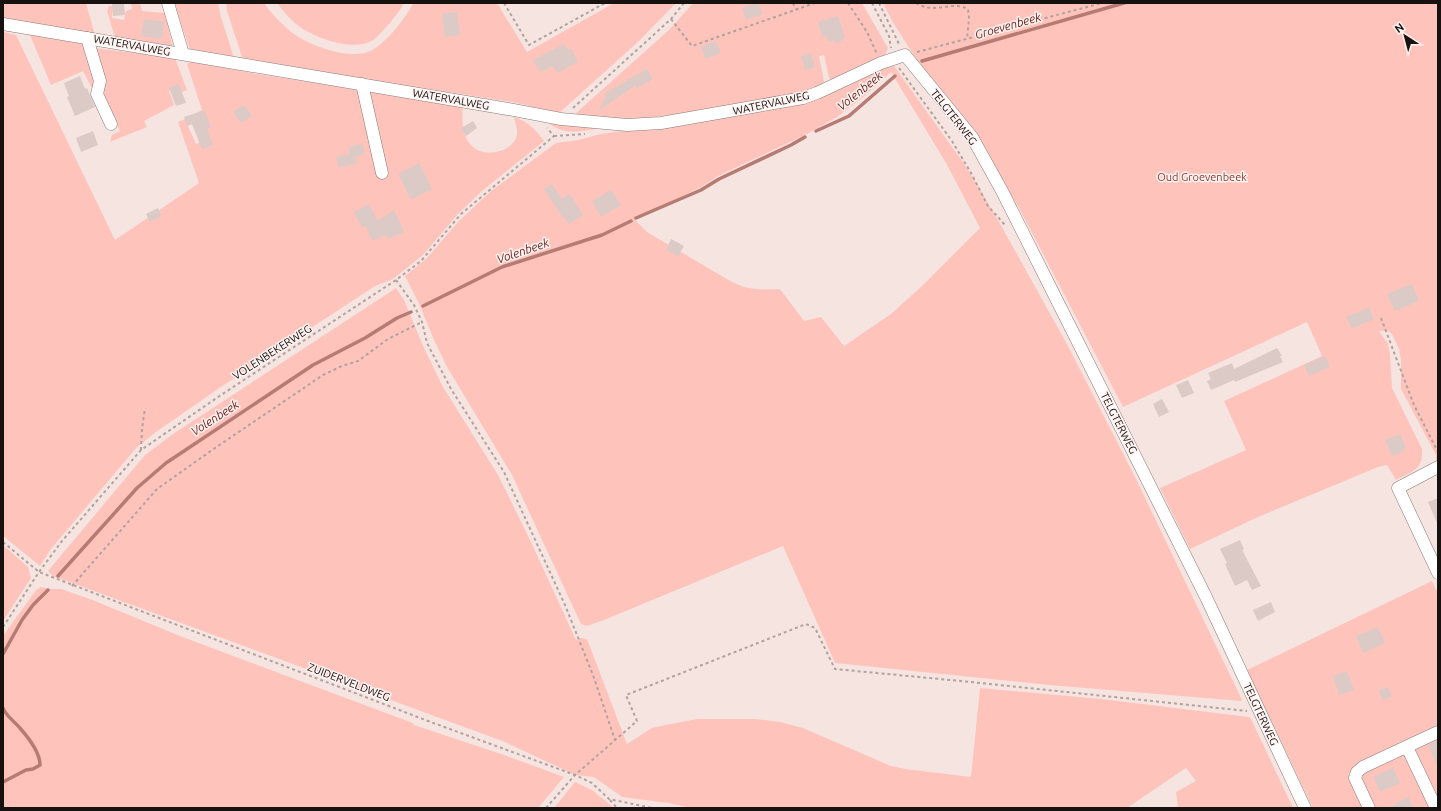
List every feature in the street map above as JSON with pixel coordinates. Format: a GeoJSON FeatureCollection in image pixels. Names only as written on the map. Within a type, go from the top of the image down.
{"type":"FeatureCollection","features":[{"type":"Feature","properties":{"kind":"street"},"geometry":{"type":"LineString","coordinates":[[168,3],[183,54]]}},
{"type":"Feature","properties":{"kind":"street","name":"WATERVALWEG"},"geometry":{"type":"LineString","coordinates":[[3,24],[508,109],[533,115],[600,123],[661,123],[803,98],[899,57]]}},
{"type":"Feature","properties":{"kind":"street"},"geometry":{"type":"LineString","coordinates":[[87,38],[100,81],[98,94],[110,124]]}},
{"type":"Feature","properties":{"kind":"street","name":"TELGTERWEG"},"geometry":{"type":"LineString","coordinates":[[899,57],[972,137],[1002,191],[1203,590],[1305,808]]}},
{"type":"Feature","properties":{"kind":"street"},"geometry":{"type":"LineString","coordinates":[[362,84],[382,173]]}},
{"type":"Feature","properties":{"kind":"street"},"geometry":{"type":"LineString","coordinates":[[1438,467],[1398,488],[1438,573]]}},
{"type":"Feature","properties":{"kind":"street"},"geometry":{"type":"LineString","coordinates":[[1369,808],[1355,778],[1357,772],[1363,767],[1438,732]]}},
{"type":"Feature","properties":{"kind":"street"},"geometry":{"type":"LineString","coordinates":[[1407,747],[1436,808]]}},
{"type":"Feature","properties":{"kind":"path"},"geometry":{"type":"LineString","coordinates":[[504,3],[529,45],[605,3]]}},
{"type":"Feature","properties":{"kind":"path"},"geometry":{"type":"LineString","coordinates":[[561,119],[671,19],[684,3]]}},
{"type":"Feature","properties":{"kind":"path"},"geometry":{"type":"LineString","coordinates":[[794,3],[796,9]]}},
{"type":"Feature","properties":{"kind":"path"},"geometry":{"type":"LineString","coordinates":[[671,19],[692,46],[815,3]]}},
{"type":"Feature","properties":{"kind":"path"},"geometry":{"type":"LineString","coordinates":[[848,3],[867,32],[882,63]]}},
{"type":"Feature","properties":{"kind":"path"},"geometry":{"type":"LineString","coordinates":[[872,3],[899,57]]}},
{"type":"Feature","properties":{"kind":"path"},"geometry":{"type":"LineString","coordinates":[[879,3],[899,57]]}},
{"type":"Feature","properties":{"kind":"path"},"geometry":{"type":"LineString","coordinates":[[916,3],[925,8],[938,8],[955,4],[964,6],[968,9],[969,18],[967,39]]}},
{"type":"Feature","properties":{"kind":"path"},"geometry":{"type":"LineString","coordinates":[[899,57],[1102,3]]}},
{"type":"Feature","properties":{"kind":"path","name":"VOLENBEKERWEG"},"geometry":{"type":"LineString","coordinates":[[3,627],[39,572],[62,541],[141,450],[396,280],[421,261],[461,214],[554,136],[533,115]]}},
{"type":"Feature","properties":{"kind":"path"},"geometry":{"type":"LineString","coordinates":[[396,280],[414,305],[422,322],[427,343],[452,389],[504,472],[565,605],[593,675],[615,740]]}},
{"type":"Feature","properties":{"kind":"path"},"geometry":{"type":"LineString","coordinates":[[1381,318],[1414,405],[1438,452]]}},
{"type":"Feature","properties":{"kind":"path"},"geometry":{"type":"LineString","coordinates":[[72,586],[157,489],[323,375],[342,366],[358,361],[388,340],[422,322]]}},
{"type":"Feature","properties":{"kind":"path"},"geometry":{"type":"LineString","coordinates":[[141,450],[145,408]]}},
{"type":"Feature","properties":{"kind":"path","name":"ZUIDERVELDWEG"},"geometry":{"type":"LineString","coordinates":[[3,542],[39,572],[72,586],[575,775],[592,783],[618,808]]}},
{"type":"Feature","properties":{"kind":"path"},"geometry":{"type":"LineString","coordinates":[[546,808],[575,775],[637,721],[626,695],[806,624],[815,628],[835,669],[1260,712]]}},
{"type":"Feature","properties":{"kind":"path"},"geometry":{"type":"LineString","coordinates":[[609,800],[652,808]]}},
{"type":"Feature","properties":{"kind":"green space"},"geometry":{"type":"Polygon","coordinates":[[[3,3],[86,3],[95,35],[3,19],[3,3]]]}},
{"type":"Feature","properties":{"kind":"green space"},"geometry":{"type":"Polygon","coordinates":[[[131,3],[140,3],[142,11],[165,13],[173,48],[115,38],[107,11],[109,6],[113,6],[112,18],[124,20],[126,11],[132,9],[131,3]]]}},
{"type":"Feature","properties":{"kind":"green space"},"geometry":{"type":"Polygon","coordinates":[[[174,3],[218,3],[234,58],[190,50],[174,3]]]}},
{"type":"Feature","properties":{"kind":"green space"},"geometry":{"type":"Polygon","coordinates":[[[226,3],[264,3],[282,24],[301,39],[319,47],[340,53],[359,54],[368,52],[381,44],[400,24],[413,3],[497,3],[527,52],[614,3],[676,3],[639,41],[559,113],[512,102],[243,60],[227,11],[226,3]]]}},
{"type":"Feature","properties":{"kind":"green space"},"geometry":{"type":"Polygon","coordinates":[[[277,3],[404,3],[390,23],[373,40],[357,45],[337,43],[310,33],[295,23],[277,3]]]}},
{"type":"Feature","properties":{"kind":"green space"},"geometry":{"type":"Polygon","coordinates":[[[693,3],[862,3],[888,48],[885,55],[834,81],[829,78],[824,55],[819,56],[824,81],[822,85],[801,94],[685,113],[630,120],[578,115],[576,113],[669,30],[693,3]]]}},
{"type":"Feature","properties":{"kind":"green space","name":"Oud Groevenbeek"},"geometry":{"type":"Polygon","coordinates":[[[883,3],[1438,3],[1438,466],[1436,463],[1436,455],[1401,389],[1401,360],[1399,349],[1392,334],[1388,331],[1379,331],[1388,344],[1392,388],[1422,449],[1421,462],[1419,466],[1396,480],[1387,465],[1378,467],[1258,517],[1190,549],[1160,488],[1246,450],[1224,401],[1322,356],[1307,322],[1123,407],[1018,206],[985,152],[913,54],[892,21],[883,3]]]}},
{"type":"Feature","properties":{"kind":"green space"},"geometry":{"type":"Polygon","coordinates":[[[3,32],[16,35],[115,240],[199,183],[178,122],[185,119],[196,144],[208,139],[197,114],[202,110],[187,64],[191,61],[251,73],[463,106],[463,128],[466,138],[473,147],[484,152],[498,152],[510,146],[517,135],[514,117],[531,126],[544,141],[482,191],[458,214],[423,255],[393,279],[375,286],[218,389],[137,447],[51,549],[40,566],[3,536],[3,32]]]}},
{"type":"Feature","properties":{"kind":"green space"},"geometry":{"type":"Polygon","coordinates":[[[30,35],[84,44],[94,73],[93,90],[83,71],[51,85],[30,35]]]}},
{"type":"Feature","properties":{"kind":"green space"},"geometry":{"type":"Polygon","coordinates":[[[95,48],[175,58],[187,90],[182,92],[179,86],[169,91],[174,105],[144,121],[147,127],[110,142],[112,135],[120,131],[100,87],[95,48]]]}},
{"type":"Feature","properties":{"kind":"green space"},"geometry":{"type":"Polygon","coordinates":[[[888,65],[894,66],[965,165],[998,220],[1068,346],[1136,479],[1242,700],[1241,701],[1049,685],[835,663],[783,546],[604,620],[587,626],[581,624],[512,475],[447,367],[405,276],[426,259],[458,222],[491,191],[556,143],[578,140],[601,134],[622,131],[638,131],[807,102],[848,85],[888,65]],[[891,72],[863,97],[837,117],[807,134],[718,176],[698,188],[635,220],[647,232],[738,285],[756,289],[780,289],[804,321],[821,317],[844,346],[891,314],[923,285],[980,228],[946,163],[891,72]]]}},
{"type":"Feature","properties":{"kind":"green space"},"geometry":{"type":"Polygon","coordinates":[[[550,124],[598,128],[573,132],[561,130],[550,124]]]}},
{"type":"Feature","properties":{"kind":"green space"},"geometry":{"type":"Polygon","coordinates":[[[396,288],[404,300],[423,346],[443,387],[498,475],[576,640],[581,638],[587,639],[627,744],[652,728],[670,724],[698,719],[755,719],[780,722],[803,728],[891,766],[971,777],[980,688],[1101,699],[1249,717],[1293,808],[1178,808],[1176,792],[1196,781],[1186,768],[1127,808],[691,808],[668,803],[622,797],[594,777],[575,775],[505,742],[53,576],[48,571],[145,455],[173,434],[396,288]]]}},
{"type":"Feature","properties":{"kind":"green space"},"geometry":{"type":"Polygon","coordinates":[[[3,545],[28,567],[31,578],[3,621],[3,545]]]}},
{"type":"Feature","properties":{"kind":"green space"},"geometry":{"type":"Polygon","coordinates":[[[1432,581],[1438,593],[1438,727],[1355,766],[1364,808],[1313,808],[1247,670],[1432,581]]]}},
{"type":"Feature","properties":{"kind":"green space"},"geometry":{"type":"Polygon","coordinates":[[[41,587],[61,589],[90,599],[180,636],[413,723],[414,725],[564,777],[538,808],[3,808],[3,636],[36,590],[41,587]]]}},
{"type":"Feature","properties":{"kind":"green space"},"geometry":{"type":"Polygon","coordinates":[[[1438,737],[1438,800],[1413,750],[1438,737]]]}},
{"type":"Feature","properties":{"kind":"green space"},"geometry":{"type":"Polygon","coordinates":[[[1403,754],[1430,808],[1374,808],[1359,778],[1361,773],[1403,754]]]}},
{"type":"Feature","properties":{"kind":"green space"},"geometry":{"type":"Polygon","coordinates":[[[575,782],[592,790],[614,808],[554,808],[575,782]]]}},
{"type":"Feature","properties":{"kind":"building"},"geometry":{"type":"Polygon","coordinates":[[[112,3],[124,3],[125,15],[113,16],[112,3]]]}},
{"type":"Feature","properties":{"kind":"building"},"geometry":{"type":"Polygon","coordinates":[[[758,3],[763,14],[746,20],[742,8],[758,3]]]}},
{"type":"Feature","properties":{"kind":"building"},"geometry":{"type":"Polygon","coordinates":[[[457,12],[460,35],[445,37],[442,14],[457,12]]]}},
{"type":"Feature","properties":{"kind":"building"},"geometry":{"type":"Polygon","coordinates":[[[838,16],[845,37],[837,43],[833,41],[828,42],[826,35],[822,36],[818,22],[838,16]]]}},
{"type":"Feature","properties":{"kind":"building"},"geometry":{"type":"Polygon","coordinates":[[[144,19],[164,22],[162,39],[141,36],[144,19]]]}},
{"type":"Feature","properties":{"kind":"building"},"geometry":{"type":"Polygon","coordinates":[[[716,41],[721,53],[705,59],[701,47],[716,41]]]}},
{"type":"Feature","properties":{"kind":"building"},"geometry":{"type":"Polygon","coordinates":[[[564,44],[568,50],[571,48],[578,62],[557,73],[553,66],[540,72],[533,60],[564,44]]]}},
{"type":"Feature","properties":{"kind":"building"},"geometry":{"type":"Polygon","coordinates":[[[811,53],[815,67],[805,70],[801,56],[811,53]]]}},
{"type":"Feature","properties":{"kind":"building"},"geometry":{"type":"Polygon","coordinates":[[[647,69],[653,79],[637,88],[635,86],[598,111],[606,97],[604,94],[647,69]]]}},
{"type":"Feature","properties":{"kind":"building"},"geometry":{"type":"Polygon","coordinates":[[[80,76],[95,107],[75,116],[67,97],[69,96],[64,83],[80,76]]]}},
{"type":"Feature","properties":{"kind":"building"},"geometry":{"type":"Polygon","coordinates":[[[179,84],[186,103],[176,106],[169,88],[179,84]]]}},
{"type":"Feature","properties":{"kind":"building"},"geometry":{"type":"Polygon","coordinates":[[[244,105],[252,116],[241,123],[233,112],[244,105]]]}},
{"type":"Feature","properties":{"kind":"building"},"geometry":{"type":"Polygon","coordinates":[[[204,110],[211,127],[207,129],[213,145],[202,149],[192,124],[187,126],[184,117],[204,110]]]}},
{"type":"Feature","properties":{"kind":"building"},"geometry":{"type":"Polygon","coordinates":[[[473,121],[477,128],[466,136],[461,128],[473,121]]]}},
{"type":"Feature","properties":{"kind":"building"},"geometry":{"type":"Polygon","coordinates":[[[93,131],[98,145],[81,152],[76,138],[93,131]]]}},
{"type":"Feature","properties":{"kind":"building"},"geometry":{"type":"Polygon","coordinates":[[[362,144],[365,154],[355,157],[357,163],[339,168],[336,157],[350,154],[348,147],[362,144]]]}},
{"type":"Feature","properties":{"kind":"building"},"geometry":{"type":"Polygon","coordinates":[[[419,163],[432,189],[412,199],[410,198],[399,173],[419,163]]]}},
{"type":"Feature","properties":{"kind":"building"},"geometry":{"type":"Polygon","coordinates":[[[552,184],[562,199],[570,194],[583,215],[569,224],[564,217],[563,218],[544,189],[552,184]]]}},
{"type":"Feature","properties":{"kind":"building"},"geometry":{"type":"Polygon","coordinates":[[[611,190],[621,205],[601,217],[592,201],[611,190]]]}},
{"type":"Feature","properties":{"kind":"building"},"geometry":{"type":"Polygon","coordinates":[[[369,204],[378,221],[394,210],[404,232],[388,239],[386,235],[372,241],[366,226],[362,228],[354,212],[369,204]]]}},
{"type":"Feature","properties":{"kind":"building"},"geometry":{"type":"Polygon","coordinates":[[[158,208],[162,216],[150,222],[146,214],[158,208]]]}},
{"type":"Feature","properties":{"kind":"building"},"geometry":{"type":"Polygon","coordinates":[[[671,239],[684,246],[678,256],[666,250],[671,239]]]}},
{"type":"Feature","properties":{"kind":"building"},"geometry":{"type":"Polygon","coordinates":[[[1412,284],[1419,301],[1395,311],[1387,294],[1412,284]]]}},
{"type":"Feature","properties":{"kind":"building"},"geometry":{"type":"Polygon","coordinates":[[[1369,307],[1374,319],[1352,329],[1346,317],[1369,307]]]}},
{"type":"Feature","properties":{"kind":"building"},"geometry":{"type":"Polygon","coordinates":[[[1277,348],[1282,356],[1280,356],[1283,362],[1235,382],[1234,380],[1211,390],[1207,381],[1211,379],[1208,373],[1232,363],[1234,369],[1277,348]]]}},
{"type":"Feature","properties":{"kind":"building"},"geometry":{"type":"Polygon","coordinates":[[[1325,356],[1330,367],[1309,376],[1304,365],[1325,356]]]}},
{"type":"Feature","properties":{"kind":"building"},"geometry":{"type":"Polygon","coordinates":[[[1188,380],[1194,393],[1182,398],[1176,385],[1188,380]]]}},
{"type":"Feature","properties":{"kind":"building"},"geometry":{"type":"Polygon","coordinates":[[[1162,399],[1169,412],[1159,417],[1153,404],[1162,399]]]}},
{"type":"Feature","properties":{"kind":"building"},"geometry":{"type":"Polygon","coordinates":[[[1400,434],[1406,447],[1404,448],[1405,451],[1392,456],[1385,440],[1400,434]]]}},
{"type":"Feature","properties":{"kind":"building"},"geometry":{"type":"Polygon","coordinates":[[[1438,498],[1438,525],[1428,502],[1438,498]]]}},
{"type":"Feature","properties":{"kind":"building"},"geometry":{"type":"Polygon","coordinates":[[[1240,540],[1244,549],[1242,550],[1261,586],[1252,590],[1247,580],[1235,586],[1225,564],[1227,563],[1220,549],[1240,540]]]}},
{"type":"Feature","properties":{"kind":"building"},"geometry":{"type":"Polygon","coordinates":[[[1271,602],[1275,612],[1258,621],[1253,610],[1271,602]]]}},
{"type":"Feature","properties":{"kind":"building"},"geometry":{"type":"Polygon","coordinates":[[[1378,627],[1385,643],[1363,653],[1356,636],[1378,627]]]}},
{"type":"Feature","properties":{"kind":"building"},"geometry":{"type":"Polygon","coordinates":[[[1347,671],[1354,690],[1339,695],[1333,676],[1347,671]]]}},
{"type":"Feature","properties":{"kind":"building"},"geometry":{"type":"Polygon","coordinates":[[[1388,687],[1392,697],[1382,700],[1379,690],[1388,687]]]}},
{"type":"Feature","properties":{"kind":"building"},"geometry":{"type":"Polygon","coordinates":[[[1438,740],[1438,769],[1428,745],[1438,740]]]}},
{"type":"Feature","properties":{"kind":"building"},"geometry":{"type":"Polygon","coordinates":[[[1393,768],[1400,783],[1380,792],[1373,777],[1393,768]]]}},
{"type":"Feature","properties":{"kind":"building"},"geometry":{"type":"Polygon","coordinates":[[[1408,797],[1414,808],[1388,808],[1408,797]]]}},
{"type":"Feature","properties":{"kind":"waterway","name":"Groevenbeek"},"geometry":{"type":"LineString","coordinates":[[922,61],[1124,3]]}},
{"type":"Feature","properties":{"kind":"waterway","name":"Volenbeek"},"geometry":{"type":"LineString","coordinates":[[816,131],[849,116],[895,76]]}},
{"type":"Feature","properties":{"kind":"waterway","name":"Volenbeek"},"geometry":{"type":"LineString","coordinates":[[636,218],[701,190],[719,179],[805,137]]}},
{"type":"Feature","properties":{"kind":"waterway","name":"Volenbeek"},"geometry":{"type":"LineString","coordinates":[[423,306],[502,267],[602,235],[631,221]]}},
{"type":"Feature","properties":{"kind":"waterway","name":"Volenbeek"},"geometry":{"type":"LineString","coordinates":[[58,576],[137,488],[166,463],[313,365],[365,338],[397,318],[411,312]]}},
{"type":"Feature","properties":{"kind":"waterway","name":"Volenbeek"},"geometry":{"type":"LineString","coordinates":[[3,654],[22,620],[33,605],[48,590]]}},
{"type":"Feature","properties":{"kind":"waterway","name":"Volenbeek"},"geometry":{"type":"LineString","coordinates":[[3,708],[6,714],[33,745],[38,755],[40,765],[33,769],[26,770],[3,782]]}}]}
